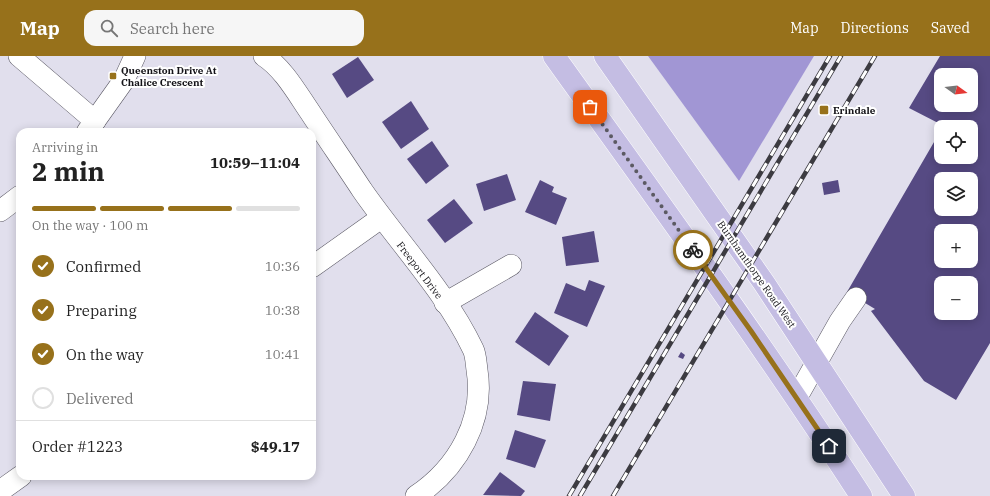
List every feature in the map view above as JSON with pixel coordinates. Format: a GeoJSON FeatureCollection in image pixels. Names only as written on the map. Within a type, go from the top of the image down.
{"type":"FeatureCollection","features":[{"type":"Feature","properties":{"kind":"main road"},"geometry":{"type":"LineString","coordinates":[[554,56],[738,312],[797,397],[861,496]]}},
{"type":"Feature","properties":{"kind":"main road","name":"Burnhamthorpe Road West"},"geometry":{"type":"LineString","coordinates":[[605,56],[817,362],[904,496]]}},
{"type":"Feature","properties":{"kind":"street"},"geometry":{"type":"LineString","coordinates":[[20,56],[90,127],[124,80],[135,56]]}},
{"type":"Feature","properties":{"kind":"street","name":"Freeport Drive"},"geometry":{"type":"LineString","coordinates":[[270,57],[294,89],[381,218],[446,303],[474,350],[479,384],[479,404],[472,426],[465,442],[444,473],[416,496]]}},
{"type":"Feature","properties":{"kind":"street"},"geometry":{"type":"LineString","coordinates":[[0,210],[16,199]]}},
{"type":"Feature","properties":{"kind":"street"},"geometry":{"type":"LineString","coordinates":[[316,264],[381,218]]}},
{"type":"Feature","properties":{"kind":"street"},"geometry":{"type":"LineString","coordinates":[[446,303],[511,265]]}},
{"type":"Feature","properties":{"kind":"street"},"geometry":{"type":"LineString","coordinates":[[797,397],[840,321],[856,298]]}},
{"type":"Feature","properties":{"kind":"street"},"geometry":{"type":"LineString","coordinates":[[0,491],[16,480]]}},
{"type":"Feature","properties":{"kind":"shaded area"},"geometry":{"type":"Polygon","coordinates":[[[648,56],[814,56],[739,181],[648,56]]]}},
{"type":"Feature","properties":{"kind":"building"},"geometry":{"type":"Polygon","coordinates":[[[940,56],[990,56],[990,343],[956,400],[924,381],[871,311],[875,309],[847,292],[934,142],[934,164],[978,164],[978,120],[934,121],[909,108],[940,56]]]}},
{"type":"Feature","properties":{"kind":"building"},"geometry":{"type":"Polygon","coordinates":[[[358,57],[374,80],[347,98],[332,74],[358,57]]]}},
{"type":"Feature","properties":{"kind":"building"},"geometry":{"type":"Polygon","coordinates":[[[411,101],[429,129],[401,149],[382,122],[411,101]]]}},
{"type":"Feature","properties":{"kind":"building"},"geometry":{"type":"Polygon","coordinates":[[[432,141],[449,166],[426,184],[407,159],[432,141]]]}},
{"type":"Feature","properties":{"kind":"building"},"geometry":{"type":"Polygon","coordinates":[[[507,174],[516,200],[484,211],[476,184],[507,174]]]}},
{"type":"Feature","properties":{"kind":"building"},"geometry":{"type":"Polygon","coordinates":[[[540,180],[554,187],[552,192],[567,198],[556,225],[525,212],[540,180]]]}},
{"type":"Feature","properties":{"kind":"building"},"geometry":{"type":"Polygon","coordinates":[[[838,180],[840,192],[824,195],[822,183],[838,180]]]}},
{"type":"Feature","properties":{"kind":"building"},"geometry":{"type":"Polygon","coordinates":[[[454,199],[473,223],[445,243],[427,220],[454,199]]]}},
{"type":"Feature","properties":{"kind":"building"},"geometry":{"type":"Polygon","coordinates":[[[594,231],[599,262],[566,266],[562,237],[594,231]]]}},
{"type":"Feature","properties":{"kind":"building"},"geometry":{"type":"Polygon","coordinates":[[[589,280],[605,286],[587,327],[554,313],[566,283],[585,291],[589,280]]]}},
{"type":"Feature","properties":{"kind":"building"},"geometry":{"type":"Polygon","coordinates":[[[535,312],[569,336],[549,366],[515,342],[535,312]]]}},
{"type":"Feature","properties":{"kind":"building"},"geometry":{"type":"Polygon","coordinates":[[[681,352],[685,355],[683,359],[678,357],[681,352]]]}},
{"type":"Feature","properties":{"kind":"building"},"geometry":{"type":"Polygon","coordinates":[[[523,381],[556,384],[550,421],[517,415],[523,381]]]}},
{"type":"Feature","properties":{"kind":"building"},"geometry":{"type":"Polygon","coordinates":[[[515,430],[546,440],[535,468],[506,459],[515,430]]]}},
{"type":"Feature","properties":{"kind":"building"},"geometry":{"type":"Polygon","coordinates":[[[500,472],[525,491],[521,496],[483,495],[500,472]]]}},
{"type":"Feature","properties":{"kind":"railway"},"geometry":{"type":"LineString","coordinates":[[569,496],[830,56]]}},
{"type":"Feature","properties":{"kind":"railway"},"geometry":{"type":"LineString","coordinates":[[580,496],[841,56]]}},
{"type":"Feature","properties":{"kind":"railway"},"geometry":{"type":"LineString","coordinates":[[613,496],[875,56]]}},
{"type":"Feature","properties":{"kind":"way so far"},"geometry":{"type":"LineString","coordinates":[[590,107],[693,250]]}},
{"type":"Feature","properties":{"kind":"place","name":"Queenston Drive At Chalice Crescent"},"geometry":{"type":"Point","coordinates":[113,76]}},
{"type":"Feature","properties":{"kind":"place","name":"Erindale"},"geometry":{"type":"Point","coordinates":[824,110]}},
{"type":"Feature","properties":{"kind":"route"},"geometry":{"type":"LineString","coordinates":[[693,250],[751,331],[829,446]]}}]}
